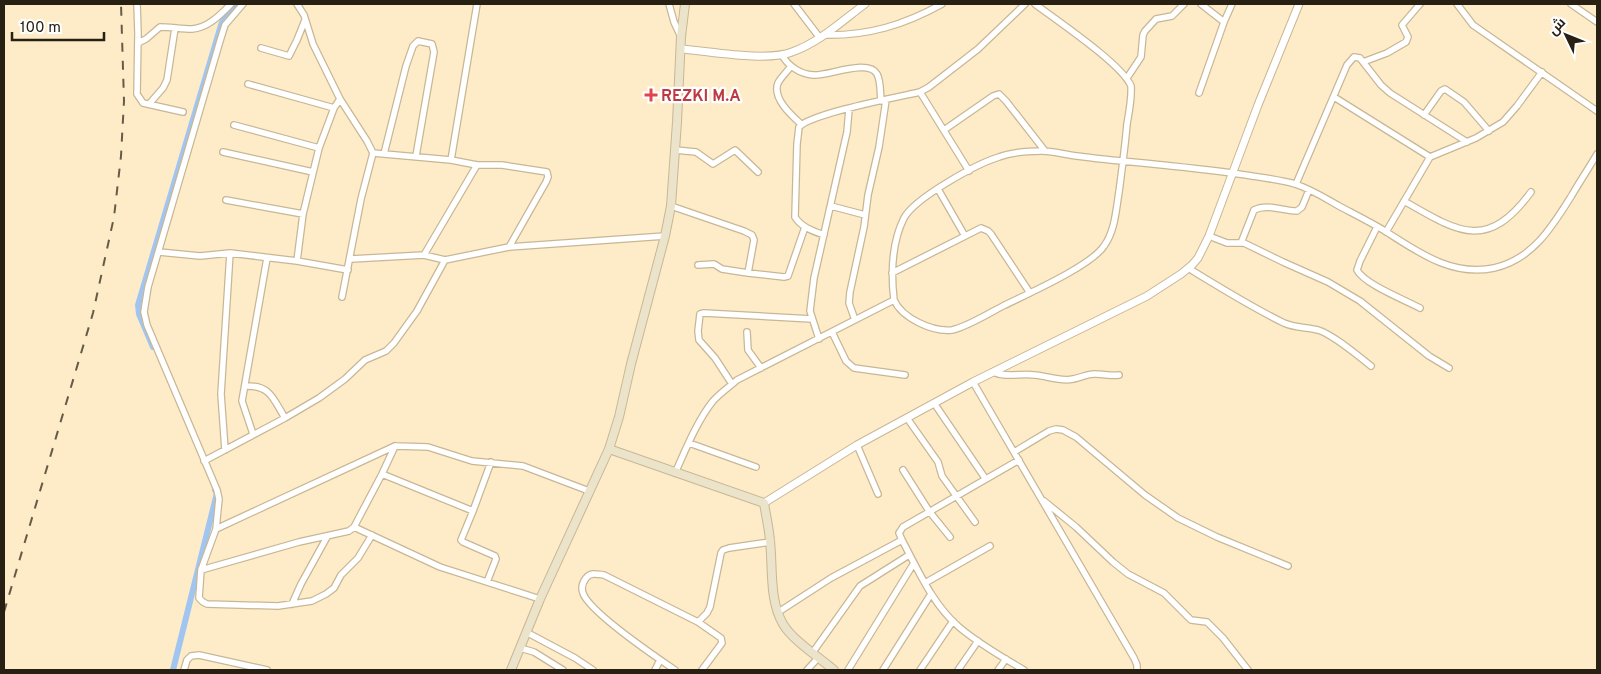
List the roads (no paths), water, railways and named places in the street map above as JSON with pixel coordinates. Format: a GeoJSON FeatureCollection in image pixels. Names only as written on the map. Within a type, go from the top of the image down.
{"type":"FeatureCollection","features":[{"type":"Feature","properties":{"kind":"main road"},"geometry":{"type":"LineString","coordinates":[[511,670],[540,598],[609,448],[619,417],[671,206],[681,38],[685,4]]}},
{"type":"Feature","properties":{"kind":"main road"},"geometry":{"type":"LineString","coordinates":[[609,448],[764,503],[770,542],[772,581],[778,613],[783,625],[834,670]]}},
{"type":"Feature","properties":{"kind":"street"},"geometry":{"type":"LineString","coordinates":[[137,4],[137,94],[143,103],[150,103],[183,112]]}},
{"type":"Feature","properties":{"kind":"street"},"geometry":{"type":"LineString","coordinates":[[138,43],[160,28],[194,29],[204,26],[222,14],[231,4]]}},
{"type":"Feature","properties":{"kind":"street"},"geometry":{"type":"LineString","coordinates":[[243,4],[226,25],[220,41],[148,287],[144,312],[219,499],[216,529],[201,570],[199,598],[207,604],[278,606],[312,601],[334,588],[341,575],[358,558],[372,535]]}},
{"type":"Feature","properties":{"kind":"street"},"geometry":{"type":"LineString","coordinates":[[298,4],[313,44],[340,99],[373,153],[361,199],[351,259],[342,297]]}},
{"type":"Feature","properties":{"kind":"street"},"geometry":{"type":"LineString","coordinates":[[451,160],[478,4]]}},
{"type":"Feature","properties":{"kind":"street"},"geometry":{"type":"LineString","coordinates":[[669,4],[681,38]]}},
{"type":"Feature","properties":{"kind":"street"},"geometry":{"type":"LineString","coordinates":[[794,4],[822,37]]}},
{"type":"Feature","properties":{"kind":"street"},"geometry":{"type":"LineString","coordinates":[[681,49],[760,56],[782,55],[822,37],[865,4]]}},
{"type":"Feature","properties":{"kind":"street"},"geometry":{"type":"LineString","coordinates":[[822,37],[850,35],[897,25],[942,4]]}},
{"type":"Feature","properties":{"kind":"street"},"geometry":{"type":"LineString","coordinates":[[824,235],[798,222],[796,218],[798,132],[802,124],[809,120],[920,92],[941,79],[994,34],[1025,4]]}},
{"type":"Feature","properties":{"kind":"street"},"geometry":{"type":"LineString","coordinates":[[1035,4],[1093,48],[1126,78],[1131,86],[1123,162],[1115,219],[1109,239],[1103,249],[1082,264],[968,324],[953,330],[938,330],[925,326],[901,310],[894,300],[892,273],[894,254],[904,218],[913,206],[938,189],[985,162],[1000,156],[1044,151],[1123,162],[1234,173],[1296,184],[1386,232],[1419,254],[1435,262],[1454,267],[1479,270],[1495,268],[1510,263],[1523,256],[1544,238],[1597,154]]}},
{"type":"Feature","properties":{"kind":"street"},"geometry":{"type":"LineString","coordinates":[[1126,78],[1141,57],[1145,31],[1156,19],[1172,16],[1184,4]]}},
{"type":"Feature","properties":{"kind":"street"},"geometry":{"type":"LineString","coordinates":[[1201,4],[1224,22]]}},
{"type":"Feature","properties":{"kind":"street"},"geometry":{"type":"LineString","coordinates":[[1200,93],[1232,4]]}},
{"type":"Feature","properties":{"kind":"street"},"geometry":{"type":"LineString","coordinates":[[764,503],[857,445],[973,382],[1147,296],[1188,268],[1198,258],[1209,236],[1299,4]]}},
{"type":"Feature","properties":{"kind":"street"},"geometry":{"type":"LineString","coordinates":[[1363,62],[1387,53],[1406,42],[1408,37],[1402,25],[1420,4]]}},
{"type":"Feature","properties":{"kind":"street"},"geometry":{"type":"LineString","coordinates":[[1457,4],[1473,25],[1597,111]]}},
{"type":"Feature","properties":{"kind":"street"},"geometry":{"type":"LineString","coordinates":[[1570,4],[1597,22]]}},
{"type":"Feature","properties":{"kind":"street"},"geometry":{"type":"LineString","coordinates":[[261,48],[289,56],[305,20]]}},
{"type":"Feature","properties":{"kind":"street"},"geometry":{"type":"LineString","coordinates":[[150,103],[163,88],[167,80],[175,28]]}},
{"type":"Feature","properties":{"kind":"street"},"geometry":{"type":"LineString","coordinates":[[384,154],[406,66],[413,46],[418,41],[432,44],[434,52],[416,156]]}},
{"type":"Feature","properties":{"kind":"street"},"geometry":{"type":"LineString","coordinates":[[782,55],[791,66],[813,75],[847,68],[873,70],[877,74],[884,100],[849,303],[855,320]]}},
{"type":"Feature","properties":{"kind":"street"},"geometry":{"type":"LineString","coordinates":[[1296,184],[1334,98],[1345,68],[1350,60],[1357,57],[1385,89],[1467,142]]}},
{"type":"Feature","properties":{"kind":"street"},"geometry":{"type":"LineString","coordinates":[[791,66],[779,82],[777,92],[790,113],[802,124]]}},
{"type":"Feature","properties":{"kind":"street"},"geometry":{"type":"LineString","coordinates":[[1386,232],[1430,157],[1467,142],[1503,122],[1542,72]]}},
{"type":"Feature","properties":{"kind":"street"},"geometry":{"type":"LineString","coordinates":[[248,84],[334,108]]}},
{"type":"Feature","properties":{"kind":"street"},"geometry":{"type":"LineString","coordinates":[[1424,115],[1440,91],[1445,89],[1464,102],[1489,131]]}},
{"type":"Feature","properties":{"kind":"street"},"geometry":{"type":"LineString","coordinates":[[920,92],[969,171]]}},
{"type":"Feature","properties":{"kind":"street"},"geometry":{"type":"LineString","coordinates":[[944,130],[998,94],[1006,101],[1044,151]]}},
{"type":"Feature","properties":{"kind":"street"},"geometry":{"type":"LineString","coordinates":[[1334,98],[1430,157]]}},
{"type":"Feature","properties":{"kind":"street"},"geometry":{"type":"LineString","coordinates":[[297,261],[303,214],[313,172],[334,108],[340,99]]}},
{"type":"Feature","properties":{"kind":"street"},"geometry":{"type":"LineString","coordinates":[[819,339],[810,311],[810,302],[847,132],[850,109]]}},
{"type":"Feature","properties":{"kind":"street"},"geometry":{"type":"LineString","coordinates":[[234,125],[320,148]]}},
{"type":"Feature","properties":{"kind":"street"},"geometry":{"type":"LineString","coordinates":[[674,150],[696,152],[713,164],[735,150],[758,172]]}},
{"type":"Feature","properties":{"kind":"street"},"geometry":{"type":"LineString","coordinates":[[223,152],[313,172]]}},
{"type":"Feature","properties":{"kind":"street"},"geometry":{"type":"LineString","coordinates":[[373,153],[451,160],[477,165],[502,165],[543,171],[548,174],[546,182],[509,247]]}},
{"type":"Feature","properties":{"kind":"street"},"geometry":{"type":"LineString","coordinates":[[424,255],[477,165]]}},
{"type":"Feature","properties":{"kind":"street"},"geometry":{"type":"LineString","coordinates":[[938,189],[965,236]]}},
{"type":"Feature","properties":{"kind":"street"},"geometry":{"type":"LineString","coordinates":[[1241,243],[1254,210],[1257,208],[1282,208],[1297,211],[1302,207],[1309,190]]}},
{"type":"Feature","properties":{"kind":"street"},"geometry":{"type":"LineString","coordinates":[[1404,201],[1445,224],[1460,230],[1474,231],[1490,228],[1505,220],[1518,209],[1531,192]]}},
{"type":"Feature","properties":{"kind":"street"},"geometry":{"type":"LineString","coordinates":[[226,200],[303,214]]}},
{"type":"Feature","properties":{"kind":"street"},"geometry":{"type":"LineString","coordinates":[[671,206],[752,235],[754,240],[748,273]]}},
{"type":"Feature","properties":{"kind":"street"},"geometry":{"type":"LineString","coordinates":[[831,206],[865,215]]}},
{"type":"Feature","properties":{"kind":"street"},"geometry":{"type":"LineString","coordinates":[[698,264],[714,264],[722,269],[786,277],[790,272],[805,226]]}},
{"type":"Feature","properties":{"kind":"street"},"geometry":{"type":"LineString","coordinates":[[1377,227],[1357,270],[1369,282],[1420,308]]}},
{"type":"Feature","properties":{"kind":"street"},"geometry":{"type":"LineString","coordinates":[[892,273],[981,228],[988,230],[1030,293]]}},
{"type":"Feature","properties":{"kind":"street"},"geometry":{"type":"LineString","coordinates":[[351,259],[424,255],[445,260],[509,247],[665,236]]}},
{"type":"Feature","properties":{"kind":"street"},"geometry":{"type":"LineString","coordinates":[[1209,236],[1227,243],[1241,243],[1318,276],[1360,301],[1429,356],[1449,368]]}},
{"type":"Feature","properties":{"kind":"street"},"geometry":{"type":"LineString","coordinates":[[159,252],[200,256],[230,253],[297,261],[348,270]]}},
{"type":"Feature","properties":{"kind":"street"},"geometry":{"type":"LineString","coordinates":[[225,450],[221,394],[230,253]]}},
{"type":"Feature","properties":{"kind":"street"},"geometry":{"type":"LineString","coordinates":[[253,434],[242,406],[242,401],[267,258]]}},
{"type":"Feature","properties":{"kind":"street"},"geometry":{"type":"LineString","coordinates":[[204,461],[319,398],[345,379],[365,360],[386,351],[417,311],[445,260]]}},
{"type":"Feature","properties":{"kind":"street"},"geometry":{"type":"LineString","coordinates":[[1188,268],[1216,286],[1286,324],[1319,330],[1342,344],[1371,366]]}},
{"type":"Feature","properties":{"kind":"street"},"geometry":{"type":"LineString","coordinates":[[675,473],[689,443],[713,401],[732,384],[894,300]]}},
{"type":"Feature","properties":{"kind":"street"},"geometry":{"type":"LineString","coordinates":[[732,384],[715,358],[699,340],[700,314],[812,319]]}},
{"type":"Feature","properties":{"kind":"street"},"geometry":{"type":"LineString","coordinates":[[747,332],[748,350],[761,368]]}},
{"type":"Feature","properties":{"kind":"street"},"geometry":{"type":"LineString","coordinates":[[832,332],[846,361],[854,368],[905,375]]}},
{"type":"Feature","properties":{"kind":"street"},"geometry":{"type":"LineString","coordinates":[[993,372],[999,375],[1035,374],[1073,380],[1095,373],[1110,376],[1119,375]]}},
{"type":"Feature","properties":{"kind":"street"},"geometry":{"type":"LineString","coordinates":[[973,382],[1134,658],[1137,670]]}},
{"type":"Feature","properties":{"kind":"street"},"geometry":{"type":"LineString","coordinates":[[245,386],[262,388],[269,392],[285,418]]}},
{"type":"Feature","properties":{"kind":"street"},"geometry":{"type":"LineString","coordinates":[[934,403],[985,478]]}},
{"type":"Feature","properties":{"kind":"street"},"geometry":{"type":"LineString","coordinates":[[907,418],[938,462],[942,476],[975,522]]}},
{"type":"Feature","properties":{"kind":"street"},"geometry":{"type":"LineString","coordinates":[[1014,452],[1049,431],[1063,430],[1076,437],[1145,495],[1178,518],[1217,537],[1288,566]]}},
{"type":"Feature","properties":{"kind":"street"},"geometry":{"type":"LineString","coordinates":[[689,443],[756,467]]}},
{"type":"Feature","properties":{"kind":"street"},"geometry":{"type":"LineString","coordinates":[[857,445],[878,494]]}},
{"type":"Feature","properties":{"kind":"street"},"geometry":{"type":"LineString","coordinates":[[216,529],[395,446],[428,447],[472,461],[523,466],[589,491]]}},
{"type":"Feature","properties":{"kind":"street"},"geometry":{"type":"LineString","coordinates":[[201,570],[299,542],[349,531],[354,527],[395,446]]}},
{"type":"Feature","properties":{"kind":"street"},"geometry":{"type":"LineString","coordinates":[[1019,460],[929,511],[900,529],[899,533],[931,594],[954,622],[978,641],[1024,670]]}},
{"type":"Feature","properties":{"kind":"street"},"geometry":{"type":"LineString","coordinates":[[487,582],[496,559],[495,556],[461,540],[491,462]]}},
{"type":"Feature","properties":{"kind":"street"},"geometry":{"type":"LineString","coordinates":[[903,470],[929,511],[950,537]]}},
{"type":"Feature","properties":{"kind":"street"},"geometry":{"type":"LineString","coordinates":[[382,474],[473,511]]}},
{"type":"Feature","properties":{"kind":"street"},"geometry":{"type":"LineString","coordinates":[[1042,499],[1128,574],[1164,593],[1191,620],[1207,622],[1223,638],[1248,670]]}},
{"type":"Feature","properties":{"kind":"street"},"geometry":{"type":"LineString","coordinates":[[354,527],[440,567],[540,598]]}},
{"type":"Feature","properties":{"kind":"street"},"geometry":{"type":"LineString","coordinates":[[292,604],[327,537]]}},
{"type":"Feature","properties":{"kind":"street"},"geometry":{"type":"LineString","coordinates":[[778,613],[831,578],[902,540]]}},
{"type":"Feature","properties":{"kind":"street"},"geometry":{"type":"LineString","coordinates":[[698,622],[710,607],[721,553],[729,548],[770,542]]}},
{"type":"Feature","properties":{"kind":"street"},"geometry":{"type":"LineString","coordinates":[[925,583],[990,546]]}},
{"type":"Feature","properties":{"kind":"street"},"geometry":{"type":"LineString","coordinates":[[807,670],[860,586],[909,555]]}},
{"type":"Feature","properties":{"kind":"street"},"geometry":{"type":"LineString","coordinates":[[848,670],[914,563]]}},
{"type":"Feature","properties":{"kind":"street"},"geometry":{"type":"LineString","coordinates":[[675,670],[626,635],[592,605],[583,593],[582,587],[588,576],[596,573],[604,575],[698,622],[721,638],[722,643],[702,670]]}},
{"type":"Feature","properties":{"kind":"street"},"geometry":{"type":"LineString","coordinates":[[883,670],[931,594]]}},
{"type":"Feature","properties":{"kind":"street"},"geometry":{"type":"LineString","coordinates":[[920,670],[954,622]]}},
{"type":"Feature","properties":{"kind":"street"},"geometry":{"type":"LineString","coordinates":[[526,632],[575,658],[593,670]]}},
{"type":"Feature","properties":{"kind":"street"},"geometry":{"type":"LineString","coordinates":[[958,670],[978,641]]}},
{"type":"Feature","properties":{"kind":"street"},"geometry":{"type":"LineString","coordinates":[[520,648],[534,652],[563,670]]}},
{"type":"Feature","properties":{"kind":"street"},"geometry":{"type":"LineString","coordinates":[[184,670],[187,660],[191,656],[199,655],[243,668],[266,670]]}},
{"type":"Feature","properties":{"kind":"street"},"geometry":{"type":"LineString","coordinates":[[998,670],[1006,659]]}},
{"type":"Feature","properties":{"kind":"street"},"geometry":{"type":"LineString","coordinates":[[655,670],[660,660]]}},
{"type":"Feature","properties":{"kind":"waterway"},"geometry":{"type":"LineString","coordinates":[[153,347],[139,314],[138,305],[221,25],[224,18],[236,4]]}},
{"type":"Feature","properties":{"kind":"waterway"},"geometry":{"type":"LineString","coordinates":[[173,670],[217,493],[215,490]]}},
{"type":"Feature","properties":{"kind":"railway"},"geometry":{"type":"LineString","coordinates":[[4,612],[93,313],[114,217],[121,156],[124,101],[121,4]]}},
{"type":"Feature","properties":{"kind":"place","name":"REZKI M.A"},"geometry":{"type":"Point","coordinates":[651,95]}}]}
